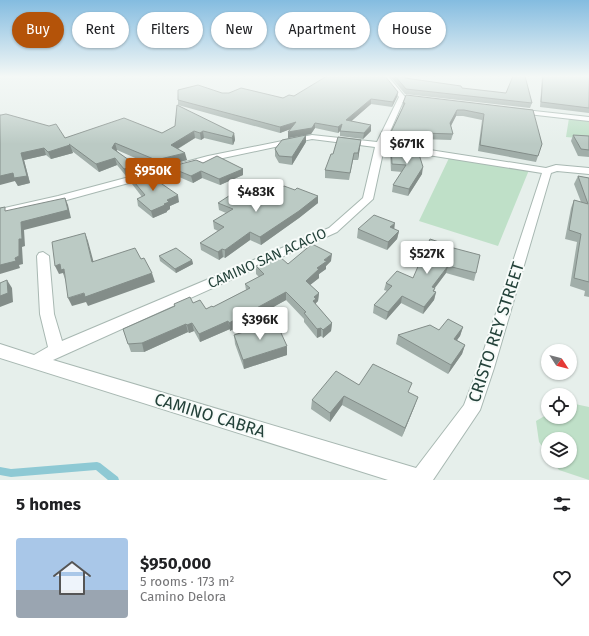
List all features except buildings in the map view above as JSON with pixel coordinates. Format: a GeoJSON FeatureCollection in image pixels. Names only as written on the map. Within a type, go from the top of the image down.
{"type":"FeatureCollection","features":[{"type":"Feature","properties":{"kind":"street","name":"CAMINO SAN ACACIO"},"geometry":{"type":"LineString","coordinates":[[35,362],[57,350],[333,230],[368,199],[380,145],[405,98]]}},
{"type":"Feature","properties":{"kind":"street"},"geometry":{"type":"LineString","coordinates":[[508,110],[589,119]]}},
{"type":"Feature","properties":{"kind":"street"},"geometry":{"type":"LineString","coordinates":[[0,212],[48,202],[201,160],[297,139],[321,137],[547,171],[556,168],[589,171]]}},
{"type":"Feature","properties":{"kind":"street","name":"CRISTO REY STREET"},"geometry":{"type":"LineString","coordinates":[[421,480],[471,410],[486,368],[547,171]]}},
{"type":"Feature","properties":{"kind":"street"},"geometry":{"type":"LineString","coordinates":[[43,256],[47,314],[57,350]]}},
{"type":"Feature","properties":{"kind":"street","name":"CAMINO CABRA"},"geometry":{"type":"LineString","coordinates":[[0,351],[421,480]]}},
{"type":"Feature","properties":{"kind":"green space"},"geometry":{"type":"Polygon","coordinates":[[[569,118],[589,121],[589,139],[566,137],[569,118]]]}},
{"type":"Feature","properties":{"kind":"green space"},"geometry":{"type":"Polygon","coordinates":[[[449,158],[529,170],[498,246],[419,221],[449,158]]]}},
{"type":"Feature","properties":{"kind":"green space"},"geometry":{"type":"Polygon","coordinates":[[[577,404],[589,407],[589,480],[559,470],[557,468],[577,468],[577,432],[541,432],[541,445],[539,442],[536,421],[541,418],[541,424],[577,424],[577,404]]]}},
{"type":"Feature","properties":{"kind":"waterway"},"geometry":{"type":"LineString","coordinates":[[0,471],[11,473],[97,466],[115,480]]}}]}
